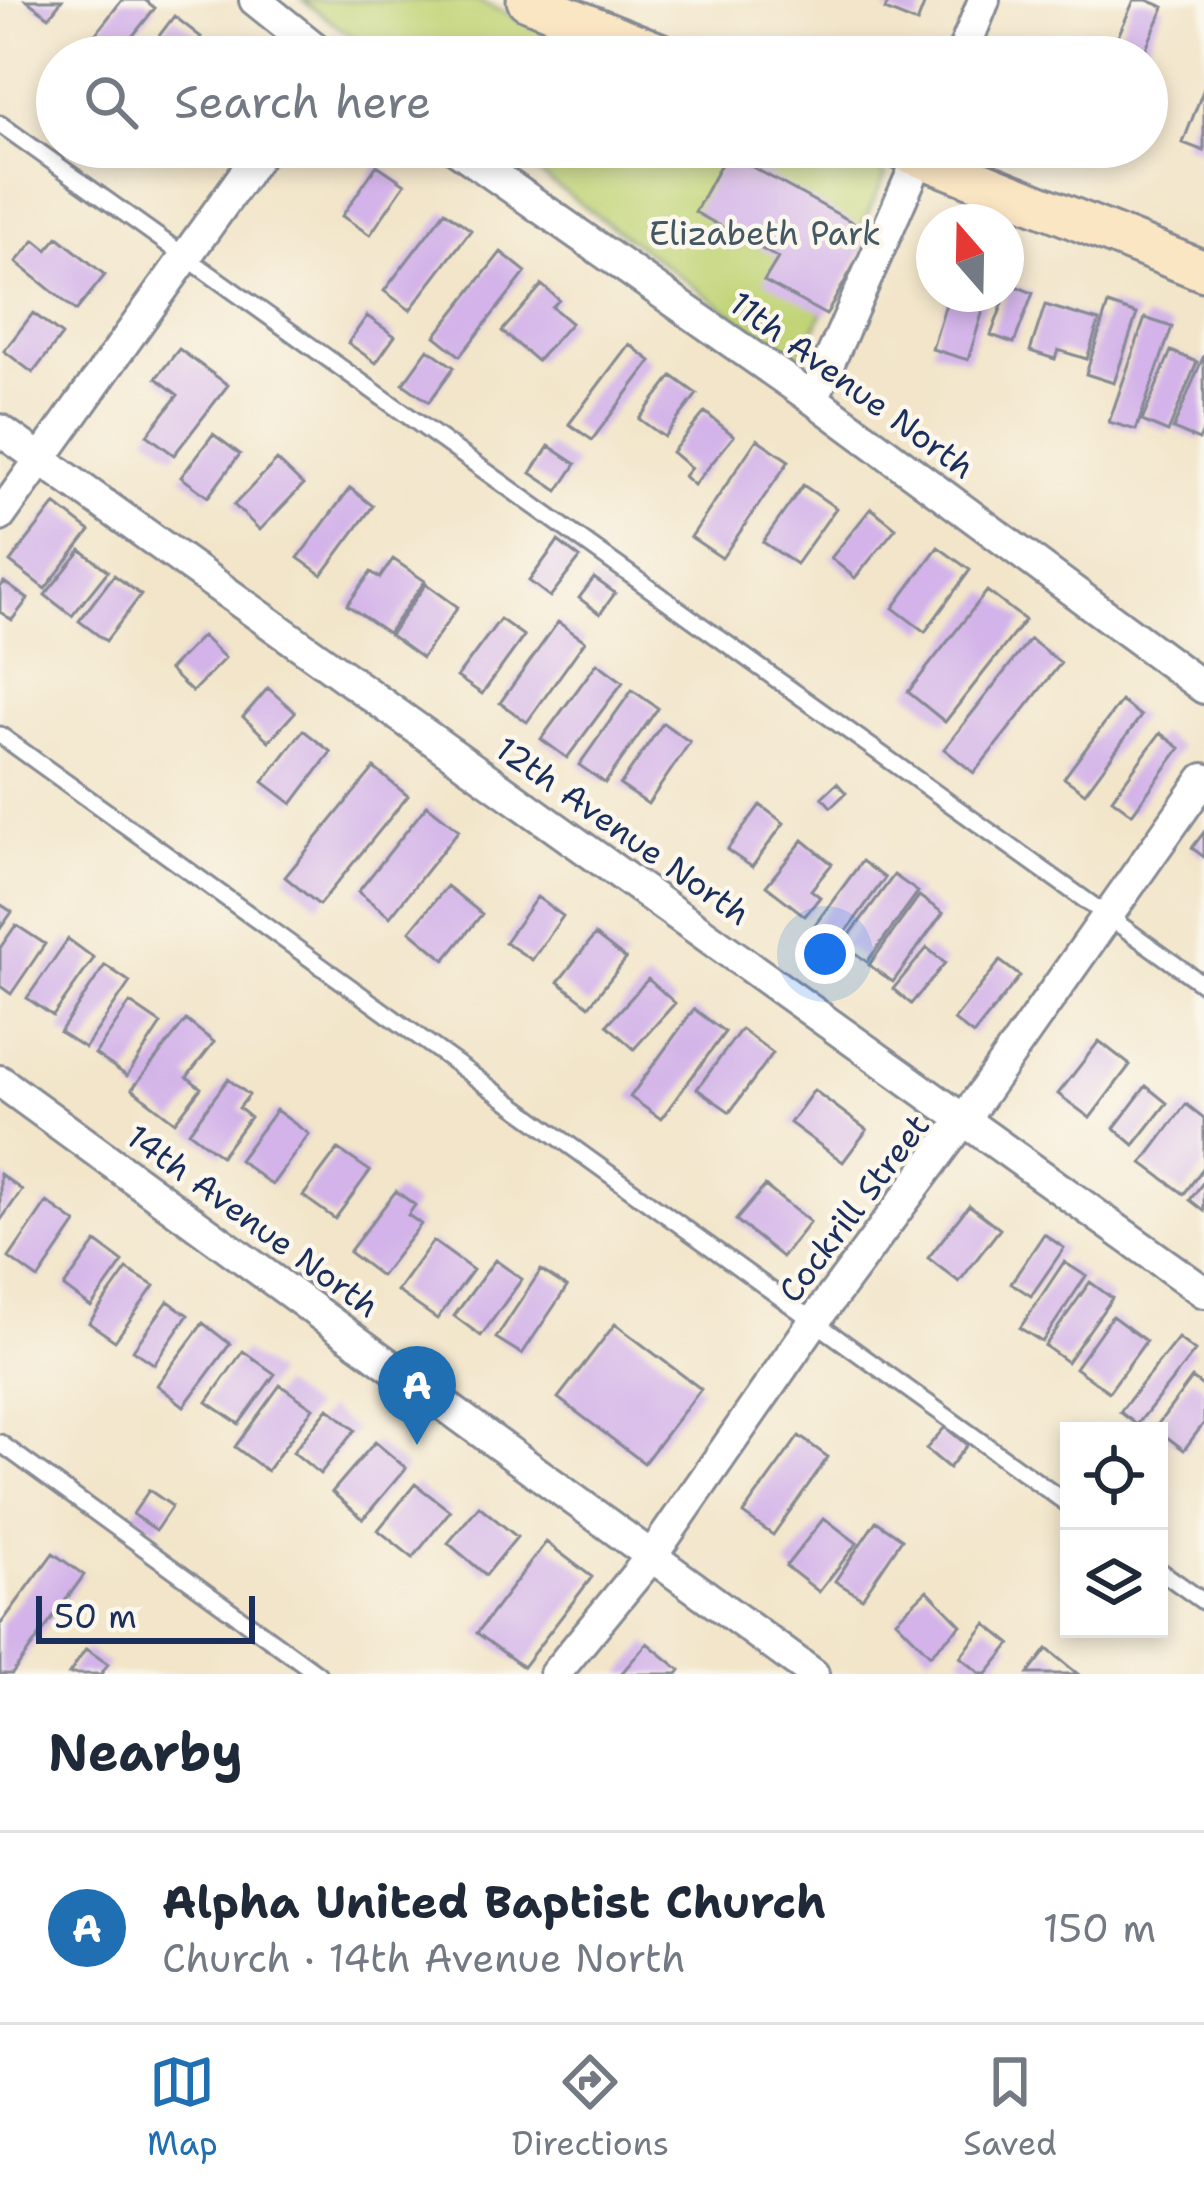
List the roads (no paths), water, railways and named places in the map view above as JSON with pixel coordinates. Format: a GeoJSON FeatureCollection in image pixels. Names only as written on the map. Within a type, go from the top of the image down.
{"type":"FeatureCollection","features":[{"type":"Feature","properties":{"kind":"street"},"geometry":{"type":"LineString","coordinates":[[255,0],[300,36]]}},
{"type":"Feature","properties":{"kind":"street"},"geometry":{"type":"LineString","coordinates":[[527,0],[617,36]]}},
{"type":"Feature","properties":{"kind":"street"},"geometry":{"type":"LineString","coordinates":[[969,36],[984,0]]}},
{"type":"Feature","properties":{"kind":"street"},"geometry":{"type":"LineString","coordinates":[[0,516],[249,168]]}},
{"type":"Feature","properties":{"kind":"street","name":"11th Avenue North"},"geometry":{"type":"LineString","coordinates":[[484,168],[813,399],[1204,688]]}},
{"type":"Feature","properties":{"kind":"street"},"geometry":{"type":"LineString","coordinates":[[813,399],[906,168]]}},
{"type":"Feature","properties":{"kind":"street"},"geometry":{"type":"LineString","coordinates":[[956,168],[1204,271]]}},
{"type":"Feature","properties":{"kind":"street","name":"12th Avenue North"},"geometry":{"type":"LineString","coordinates":[[0,430],[1204,1292]]}},
{"type":"Feature","properties":{"kind":"street","name":"Cockrill Street"},"geometry":{"type":"LineString","coordinates":[[555,1674],[651,1557],[814,1320],[965,1118],[1204,779]]}},
{"type":"Feature","properties":{"kind":"street","name":"14th Avenue North"},"geometry":{"type":"LineString","coordinates":[[0,1081],[813,1674]]}},
{"type":"Feature","properties":{"kind":"lane"},"geometry":{"type":"LineString","coordinates":[[0,124],[36,149]]}},
{"type":"Feature","properties":{"kind":"lane"},"geometry":{"type":"LineString","coordinates":[[63,168],[1204,985]]}},
{"type":"Feature","properties":{"kind":"lane"},"geometry":{"type":"LineString","coordinates":[[0,735],[1060,1498]]}},
{"type":"Feature","properties":{"kind":"lane"},"geometry":{"type":"LineString","coordinates":[[0,1443],[318,1674]]}},
{"type":"Feature","properties":{"kind":"lane"},"geometry":{"type":"LineString","coordinates":[[1168,1576],[1204,1602]]}},
{"type":"Feature","properties":{"kind":"place","name":"Alpha United Baptist Church"},"geometry":{"type":"Point","coordinates":[417,1445]}},
{"type":"Feature","properties":{"kind":"park label","name":"Elizabeth Park"},"geometry":{"type":"Point","coordinates":[765,233]}}]}
